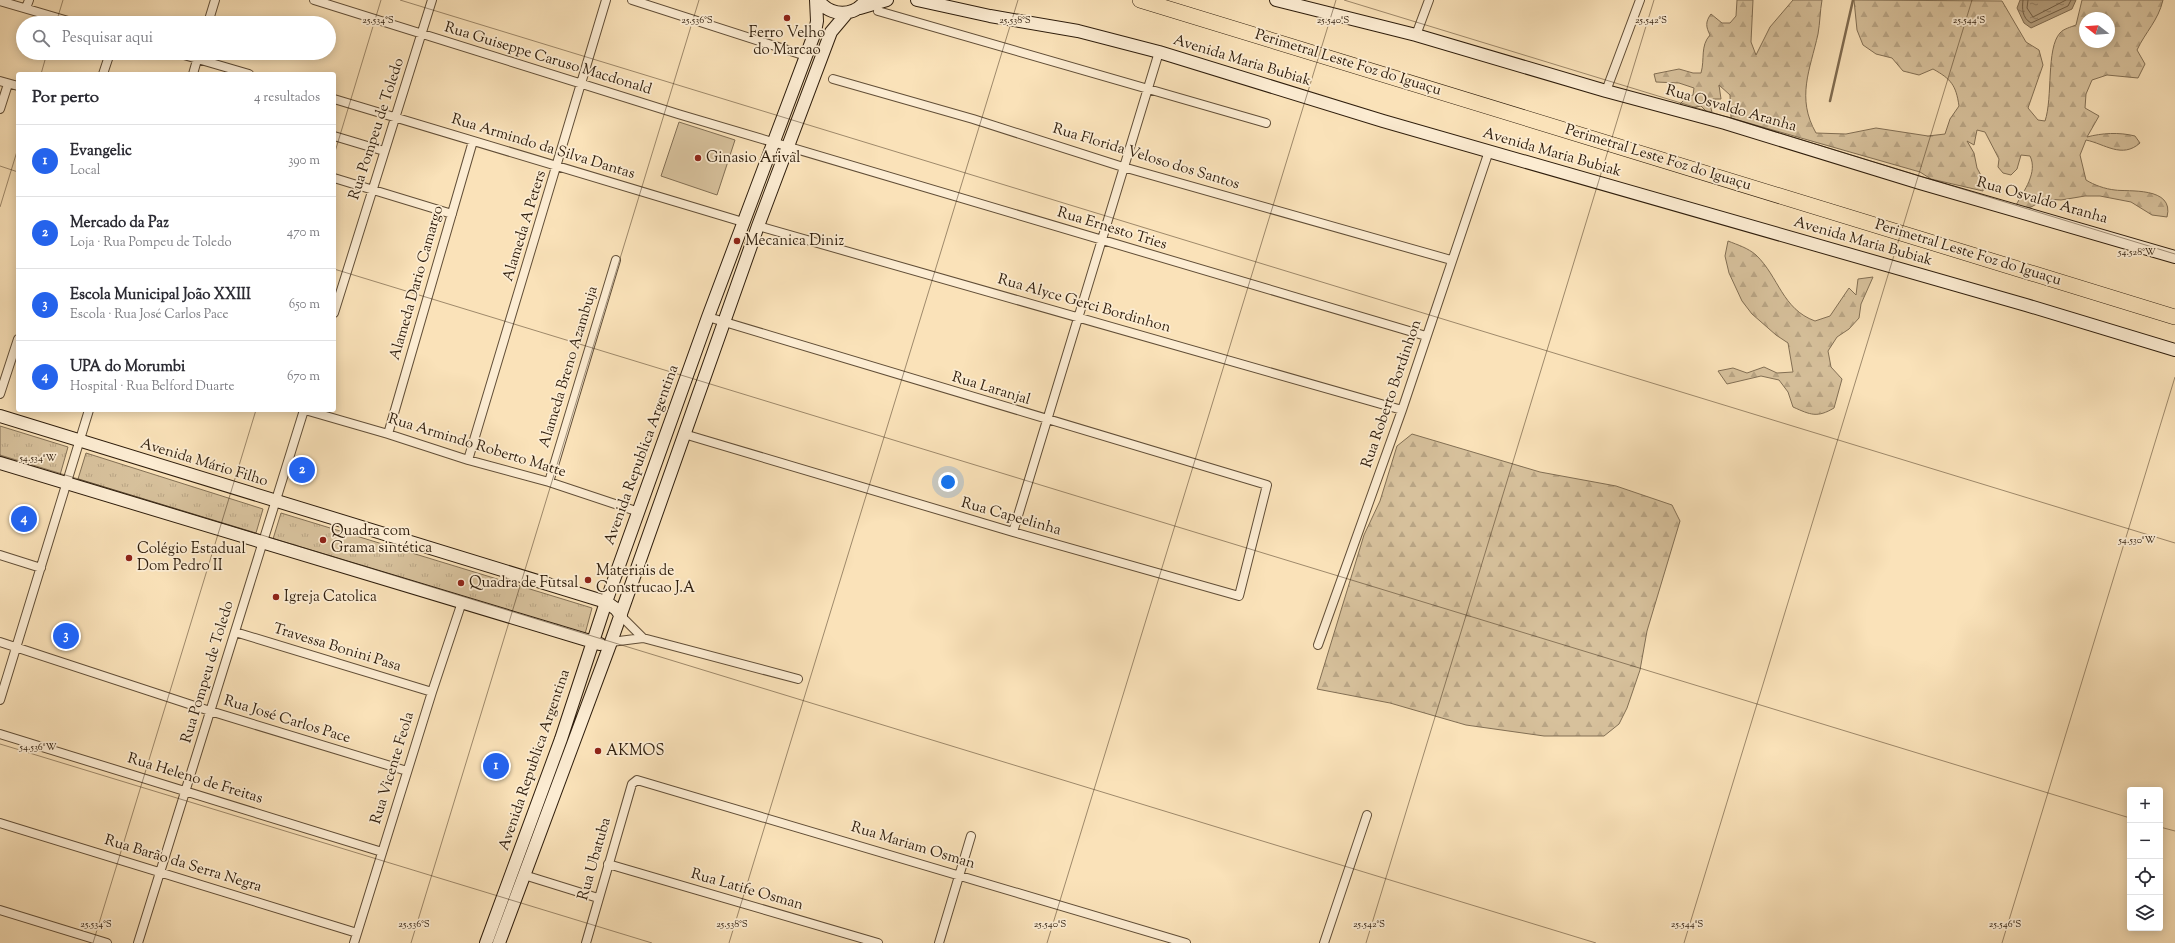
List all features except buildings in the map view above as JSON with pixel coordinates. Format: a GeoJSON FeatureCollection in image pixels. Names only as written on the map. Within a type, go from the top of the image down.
{"type":"FeatureCollection","features":[{"type":"Feature","properties":{"kind":"highway","name":"Perimetral Leste Foz do Iguaçu"},"geometry":{"type":"LineString","coordinates":[[1140,0],[2175,317]]}},
{"type":"Feature","properties":{"kind":"street"},"geometry":{"type":"LineString","coordinates":[[26,8],[28,0]]}},
{"type":"Feature","properties":{"kind":"street"},"geometry":{"type":"LineString","coordinates":[[210,16],[215,0]]}},
{"type":"Feature","properties":{"kind":"street","name":"Rua Guiseppe Caruso Macdonald"},"geometry":{"type":"LineString","coordinates":[[314,0],[580,84],[790,146]]}},
{"type":"Feature","properties":{"kind":"street","name":"Rua Pompeu de Toledo"},"geometry":{"type":"LineString","coordinates":[[336,306],[432,0]]}},
{"type":"Feature","properties":{"kind":"street","name":"Alameda A Peters"},"geometry":{"type":"LineString","coordinates":[[468,460],[558,166],[580,84],[606,0]]}},
{"type":"Feature","properties":{"kind":"street"},"geometry":{"type":"LineString","coordinates":[[632,0],[806,56]]}},
{"type":"Feature","properties":{"kind":"street"},"geometry":{"type":"LineString","coordinates":[[817,0],[828,9],[847,13],[862,4],[887,0]]}},
{"type":"Feature","properties":{"kind":"street","name":"Avenida Republica Argentina"},"geometry":{"type":"LineString","coordinates":[[486,943],[561,740],[606,602],[708,317],[806,56],[817,21],[817,0]]}},
{"type":"Feature","properties":{"kind":"street","name":"Avenida Maria Bubiak"},"geometry":{"type":"LineString","coordinates":[[917,0],[990,16],[1078,31],[1159,52],[1489,151],[2026,305],[2175,350]]}},
{"type":"Feature","properties":{"kind":"street","name":"Rua Osvaldo Aranha"},"geometry":{"type":"LineString","coordinates":[[1276,0],[1416,35],[1606,91],[1725,123],[1920,183],[2175,257]]}},
{"type":"Feature","properties":{"kind":"street"},"geometry":{"type":"LineString","coordinates":[[1416,35],[1429,0]]}},
{"type":"Feature","properties":{"kind":"street"},"geometry":{"type":"LineString","coordinates":[[1606,91],[1640,0]]}},
{"type":"Feature","properties":{"kind":"street"},"geometry":{"type":"LineString","coordinates":[[0,1],[52,16]]}},
{"type":"Feature","properties":{"kind":"street"},"geometry":{"type":"LineString","coordinates":[[878,12],[1266,123]]}},
{"type":"Feature","properties":{"kind":"street","name":"Avenida Republica Argentina"},"geometry":{"type":"LineString","coordinates":[[499,943],[621,616],[758,226],[790,146],[831,32],[847,13]]}},
{"type":"Feature","properties":{"kind":"street"},"geometry":{"type":"LineString","coordinates":[[1013,532],[1159,52]]}},
{"type":"Feature","properties":{"kind":"street"},"geometry":{"type":"LineString","coordinates":[[104,72],[108,60]]}},
{"type":"Feature","properties":{"kind":"street"},"geometry":{"type":"LineString","coordinates":[[194,72],[197,60]]}},
{"type":"Feature","properties":{"kind":"street"},"geometry":{"type":"LineString","coordinates":[[209,60],[243,72]]}},
{"type":"Feature","properties":{"kind":"street","name":"Rua Florida Veloso dos Santos"},"geometry":{"type":"LineString","coordinates":[[833,79],[973,119],[1123,167],[1451,260]]}},
{"type":"Feature","properties":{"kind":"street"},"geometry":{"type":"LineString","coordinates":[[0,81],[16,86]]}},
{"type":"Feature","properties":{"kind":"street"},"geometry":{"type":"LineString","coordinates":[[0,109],[8,84]]}},
{"type":"Feature","properties":{"kind":"street","name":"Rua Armindo da Silva Dantas"},"geometry":{"type":"LineString","coordinates":[[336,100],[395,116],[743,222]]}},
{"type":"Feature","properties":{"kind":"street"},"geometry":{"type":"LineString","coordinates":[[336,137],[384,151]]}},
{"type":"Feature","properties":{"kind":"street","name":"Alameda Dario Camargo"},"geometry":{"type":"LineString","coordinates":[[388,434],[473,141]]}},
{"type":"Feature","properties":{"kind":"street","name":"Rua Ernesto Tries"},"geometry":{"type":"LineString","coordinates":[[790,146],[1426,336]]}},
{"type":"Feature","properties":{"kind":"street","name":"Rua Roberto Bordinhon"},"geometry":{"type":"LineString","coordinates":[[1318,644],[1402,410],[1451,260],[1489,151]]}},
{"type":"Feature","properties":{"kind":"street"},"geometry":{"type":"LineString","coordinates":[[336,179],[372,188],[452,214]]}},
{"type":"Feature","properties":{"kind":"street","name":"Rua Alyce Gerci Bordinhon"},"geometry":{"type":"LineString","coordinates":[[758,226],[1402,410]]}},
{"type":"Feature","properties":{"kind":"street","name":"Alameda Breno Azambuja"},"geometry":{"type":"LineString","coordinates":[[549,482],[616,260]]}},
{"type":"Feature","properties":{"kind":"street","name":"Rua Laranjal"},"geometry":{"type":"LineString","coordinates":[[708,317],[1267,485],[1239,596]]}},
{"type":"Feature","properties":{"kind":"street"},"geometry":{"type":"LineString","coordinates":[[0,394],[16,345]]}},
{"type":"Feature","properties":{"kind":"street"},"geometry":{"type":"LineString","coordinates":[[0,700],[88,412]]}},
{"type":"Feature","properties":{"kind":"street","name":"Rua Pompeu de Toledo"},"geometry":{"type":"LineString","coordinates":[[138,943],[303,412]]}},
{"type":"Feature","properties":{"kind":"street","name":"Rua Armindo Roberto Matte"},"geometry":{"type":"LineString","coordinates":[[311,412],[388,434],[468,460],[549,482],[639,512]]}},
{"type":"Feature","properties":{"kind":"street","name":"Avenida Mário Filho"},"geometry":{"type":"LineString","coordinates":[[0,416],[275,502],[606,602]]}},
{"type":"Feature","properties":{"kind":"street","name":"Rua Capeelinha"},"geometry":{"type":"LineString","coordinates":[[684,434],[1013,532],[1239,596]]}},
{"type":"Feature","properties":{"kind":"street"},"geometry":{"type":"LineString","coordinates":[[0,463],[593,642],[604,644],[643,638],[798,680]]}},
{"type":"Feature","properties":{"kind":"street"},"geometry":{"type":"LineString","coordinates":[[0,555],[40,568]]}},
{"type":"Feature","properties":{"kind":"street","name":"Rua Vicente Feola"},"geometry":{"type":"LineString","coordinates":[[354,943],[432,692],[462,602]]}},
{"type":"Feature","properties":{"kind":"street"},"geometry":{"type":"LineString","coordinates":[[606,602],[616,609],[643,638]]}},
{"type":"Feature","properties":{"kind":"street","name":"Travessa Bonini Pasa"},"geometry":{"type":"LineString","coordinates":[[235,632],[432,692]]}},
{"type":"Feature","properties":{"kind":"street","name":"Rua José Carlos Pace"},"geometry":{"type":"LineString","coordinates":[[0,642],[210,711],[407,771]]}},
{"type":"Feature","properties":{"kind":"street","name":"Rua Heleno de Freitas"},"geometry":{"type":"LineString","coordinates":[[0,734],[382,852]]}},
{"type":"Feature","properties":{"kind":"street","name":"Rua Mariam Osman"},"geometry":{"type":"LineString","coordinates":[[632,784],[637,780],[643,780],[1186,943]]}},
{"type":"Feature","properties":{"kind":"street","name":"Rua Ubatuba"},"geometry":{"type":"LineString","coordinates":[[586,943],[632,784]]}},
{"type":"Feature","properties":{"kind":"street"},"geometry":{"type":"LineString","coordinates":[[1324,943],[1367,815]]}},
{"type":"Feature","properties":{"kind":"street","name":"Rua Barão da Serra Negra"},"geometry":{"type":"LineString","coordinates":[[0,822],[357,933]]}},
{"type":"Feature","properties":{"kind":"street"},"geometry":{"type":"LineString","coordinates":[[939,943],[971,836]]}},
{"type":"Feature","properties":{"kind":"street","name":"Rua Latife Osman"},"geometry":{"type":"LineString","coordinates":[[608,864],[878,943]]}},
{"type":"Feature","properties":{"kind":"street"},"geometry":{"type":"LineString","coordinates":[[524,875],[598,898]]}},
{"type":"Feature","properties":{"kind":"street"},"geometry":{"type":"LineString","coordinates":[[0,910],[107,943]]}},
{"type":"Feature","properties":{"kind":"green space"},"geometry":{"type":"Polygon","coordinates":[[[1737,0],[1753,0],[1751,42],[1756,55],[1770,27],[1793,0],[1822,0],[1818,34],[1806,84],[1807,108],[1810,120],[1816,133],[1846,134],[1876,128],[1928,136],[1945,134],[1950,119],[1959,106],[1952,83],[1933,69],[1919,75],[1903,71],[1892,58],[1876,54],[1863,45],[1857,30],[1854,0],[2002,1],[2026,42],[2039,50],[2043,65],[2028,108],[2038,120],[2045,121],[2049,100],[2051,61],[2056,40],[2061,32],[2076,25],[2079,12],[2079,48],[2115,48],[2115,12],[2079,12],[2082,0],[2163,0],[2155,20],[2137,50],[2145,64],[2138,78],[2107,75],[2092,80],[2086,94],[2085,108],[2099,116],[2087,137],[2105,134],[2123,134],[2135,136],[2140,143],[2133,148],[2120,150],[2086,140],[2080,155],[2086,180],[2107,189],[2139,191],[2157,195],[2164,200],[2168,207],[2167,217],[2152,215],[2131,202],[2100,196],[2085,196],[2061,200],[2046,199],[2024,209],[2016,205],[2026,188],[2031,175],[2032,162],[2030,156],[2021,155],[2017,169],[2011,175],[2003,173],[1998,167],[1999,159],[1985,132],[1977,130],[1974,145],[1967,141],[1974,153],[1977,168],[1984,181],[1983,191],[1931,179],[1920,172],[1731,118],[1730,95],[1719,85],[1721,99],[1713,99],[1710,105],[1712,112],[1709,114],[1701,106],[1686,109],[1680,104],[1686,98],[1693,95],[1694,88],[1679,83],[1656,82],[1654,74],[1679,69],[1693,73],[1701,73],[1704,48],[1710,35],[1707,24],[1709,17],[1711,14],[1722,23],[1730,23],[1736,16],[1737,0]]]}},
{"type":"Feature","properties":{"kind":"green space","name":"Ginasio Arival"},"geometry":{"type":"Polygon","coordinates":[[[679,122],[735,140],[717,195],[661,176],[679,122]]]}},
{"type":"Feature","properties":{"kind":"green space"},"geometry":{"type":"Polygon","coordinates":[[[1728,241],[1756,255],[1764,264],[1788,301],[1795,309],[1804,316],[1815,321],[1830,316],[1849,288],[1856,295],[1858,279],[1873,277],[1861,304],[1859,318],[1849,329],[1837,337],[1828,351],[1831,367],[1842,379],[1834,408],[1818,414],[1805,412],[1793,407],[1788,392],[1779,380],[1761,376],[1727,384],[1718,371],[1733,368],[1747,373],[1764,367],[1777,373],[1793,372],[1788,343],[1776,335],[1752,314],[1742,301],[1729,273],[1725,256],[1728,241]]]}},
{"type":"Feature","properties":{"kind":"green space"},"geometry":{"type":"Polygon","coordinates":[[[0,426],[68,447],[60,475],[0,456],[0,426]]]}},
{"type":"Feature","properties":{"kind":"green space"},"geometry":{"type":"Polygon","coordinates":[[[1412,434],[1540,472],[1616,486],[1672,505],[1680,521],[1647,631],[1640,670],[1627,708],[1619,724],[1604,736],[1544,736],[1466,725],[1390,703],[1317,689],[1364,535],[1380,501],[1397,446],[1412,434]]]}},
{"type":"Feature","properties":{"kind":"green space"},"geometry":{"type":"Polygon","coordinates":[[[86,453],[263,509],[256,533],[78,479],[86,453]]]}},
{"type":"Feature","properties":{"kind":"green space"},"geometry":{"type":"Polygon","coordinates":[[[281,513],[592,608],[585,634],[273,539],[281,513]]]}},
{"type":"Feature","properties":{"kind":"water"},"geometry":{"type":"Polygon","coordinates":[[[2020,0],[2076,0],[2072,9],[2031,28],[2024,23],[2017,8],[2020,0]]]}},
{"type":"Feature","properties":{"kind":"waterway"},"geometry":{"type":"LineString","coordinates":[[1830,101],[1853,0]]}},
{"type":"Feature","properties":{"kind":"place","name":"Ferro Velho do Marcao"},"geometry":{"type":"Point","coordinates":[787,18]}},
{"type":"Feature","properties":{"kind":"place","name":"Ginasio Arival"},"geometry":{"type":"Point","coordinates":[698,158]}},
{"type":"Feature","properties":{"kind":"place","name":"Mecanica Diniz"},"geometry":{"type":"Point","coordinates":[737,241]}},
{"type":"Feature","properties":{"kind":"place","name":"Mercado da Paz"},"geometry":{"type":"Point","coordinates":[302,470]}},
{"type":"Feature","properties":{"kind":"place","name":"UPA do Morumbi"},"geometry":{"type":"Point","coordinates":[24,519]}},
{"type":"Feature","properties":{"kind":"place","name":"Quadra com Grama sintética"},"geometry":{"type":"Point","coordinates":[323,540]}},
{"type":"Feature","properties":{"kind":"place","name":"Colégio Estadual Dom Pedro II"},"geometry":{"type":"Point","coordinates":[129,558]}},
{"type":"Feature","properties":{"kind":"place","name":"Materiais de Construcao J.A"},"geometry":{"type":"Point","coordinates":[588,580]}},
{"type":"Feature","properties":{"kind":"place","name":"Quadra de Futsal"},"geometry":{"type":"Point","coordinates":[461,583]}},
{"type":"Feature","properties":{"kind":"place","name":"Igreja Catolica"},"geometry":{"type":"Point","coordinates":[276,597]}},
{"type":"Feature","properties":{"kind":"place","name":"Escola Municipal João XXIII"},"geometry":{"type":"Point","coordinates":[66,636]}},
{"type":"Feature","properties":{"kind":"place","name":"AKMOS"},"geometry":{"type":"Point","coordinates":[598,751]}},
{"type":"Feature","properties":{"kind":"place","name":"Evangelic"},"geometry":{"type":"Point","coordinates":[496,766]}}]}
